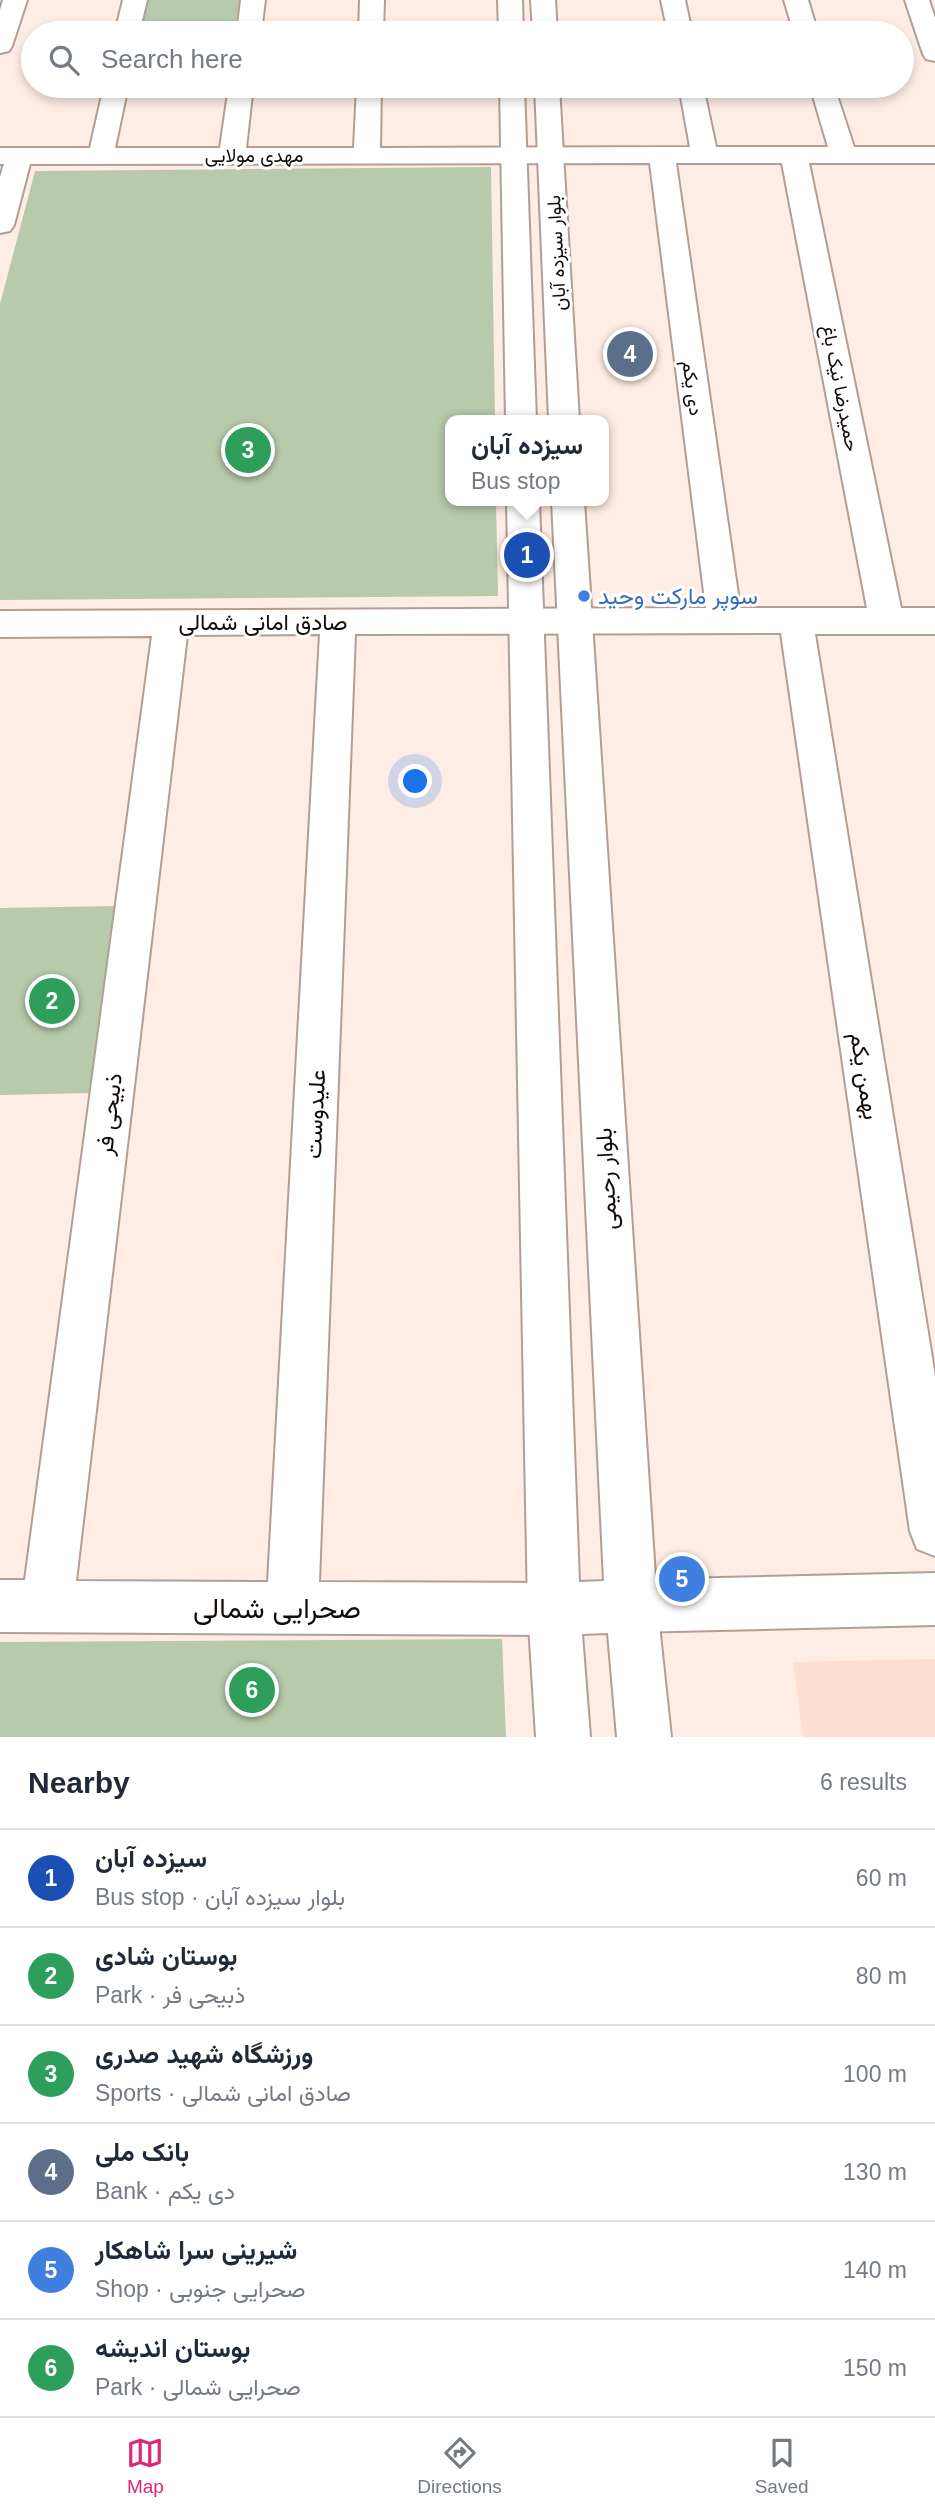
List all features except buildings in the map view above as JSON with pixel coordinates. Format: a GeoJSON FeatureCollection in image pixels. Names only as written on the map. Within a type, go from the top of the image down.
{"type":"FeatureCollection","features":[{"type":"Feature","properties":{"kind":"street"},"geometry":{"type":"LineString","coordinates":[[0,46],[15,0]]}},
{"type":"Feature","properties":{"kind":"street"},"geometry":{"type":"LineString","coordinates":[[130,21],[135,0]]}},
{"type":"Feature","properties":{"kind":"street"},"geometry":{"type":"LineString","coordinates":[[250,21],[253,0]]}},
{"type":"Feature","properties":{"kind":"street"},"geometry":{"type":"LineString","coordinates":[[371,21],[372,0]]}},
{"type":"Feature","properties":{"kind":"street"},"geometry":{"type":"LineString","coordinates":[[510,0],[511,21]]}},
{"type":"Feature","properties":{"kind":"street"},"geometry":{"type":"LineString","coordinates":[[543,0],[544,21]]}},
{"type":"Feature","properties":{"kind":"street"},"geometry":{"type":"LineString","coordinates":[[673,0],[677,21]]}},
{"type":"Feature","properties":{"kind":"street"},"geometry":{"type":"LineString","coordinates":[[796,0],[802,21]]}},
{"type":"Feature","properties":{"kind":"street"},"geometry":{"type":"LineString","coordinates":[[917,0],[935,54]]}},
{"type":"Feature","properties":{"kind":"street"},"geometry":{"type":"LineString","coordinates":[[101,155],[113,98]]}},
{"type":"Feature","properties":{"kind":"street"},"geometry":{"type":"LineString","coordinates":[[232,155],[239,98]]}},
{"type":"Feature","properties":{"kind":"street"},"geometry":{"type":"LineString","coordinates":[[367,155],[369,98]]}},
{"type":"Feature","properties":{"kind":"street","name":"بلوار سیزده آبان"},"geometry":{"type":"LineString","coordinates":[[512,98],[511,154],[521,415]]}},
{"type":"Feature","properties":{"kind":"street","name":"بلوار سیزده آبان"},"geometry":{"type":"LineString","coordinates":[[548,98],[564,415]]}},
{"type":"Feature","properties":{"kind":"street"},"geometry":{"type":"LineString","coordinates":[[693,98],[705,155]]}},
{"type":"Feature","properties":{"kind":"street"},"geometry":{"type":"LineString","coordinates":[[826,98],[843,155]]}},
{"type":"Feature","properties":{"kind":"street"},"geometry":{"type":"LineString","coordinates":[[551,155],[843,155],[933,163]]}},
{"type":"Feature","properties":{"kind":"street","name":"مهدی مولایی"},"geometry":{"type":"LineString","coordinates":[[9,156],[551,155]]}},
{"type":"Feature","properties":{"kind":"street","name":"دی یکم"},"geometry":{"type":"LineString","coordinates":[[662,155],[724,621]]}},
{"type":"Feature","properties":{"kind":"street","name":"حمیدرضا نیک باغ"},"geometry":{"type":"LineString","coordinates":[[794,155],[887,621]]}},
{"type":"Feature","properties":{"kind":"street"},"geometry":{"type":"LineString","coordinates":[[0,225],[9,156]]}},
{"type":"Feature","properties":{"kind":"street"},"geometry":{"type":"LineString","coordinates":[[523,506],[554,1609],[563,1737]]}},
{"type":"Feature","properties":{"kind":"street"},"geometry":{"type":"LineString","coordinates":[[568,506],[574,621]]}},
{"type":"Feature","properties":{"kind":"street","name":"صادق امانی شمالی"},"geometry":{"type":"LineString","coordinates":[[0,624],[526,620],[935,621]]}},
{"type":"Feature","properties":{"kind":"street","name":"علیدوست"},"geometry":{"type":"LineString","coordinates":[[292,1608],[338,621]]}},
{"type":"Feature","properties":{"kind":"street","name":"بلوار رحیمی"},"geometry":{"type":"LineString","coordinates":[[574,621],[631,1606],[644,1737]]}},
{"type":"Feature","properties":{"kind":"street","name":"بهمن یکم"},"geometry":{"type":"LineString","coordinates":[[796,621],[935,1531]]}},
{"type":"Feature","properties":{"kind":"street","name":"ذبیحی فر"},"geometry":{"type":"LineString","coordinates":[[24,1606],[171,622]]}},
{"type":"Feature","properties":{"kind":"street","name":"صحرایی شمالی"},"geometry":{"type":"LineString","coordinates":[[24,1606],[554,1609],[935,1599]]}},
{"type":"Feature","properties":{"kind":"shaded area"},"geometry":{"type":"Polygon","coordinates":[[[935,1659],[935,1737],[803,1737],[793,1662],[935,1659]]]}},
{"type":"Feature","properties":{"kind":"green space"},"geometry":{"type":"Polygon","coordinates":[[[146,0],[243,0],[240,21],[142,21],[146,0]]]}},
{"type":"Feature","properties":{"kind":"green space"},"geometry":{"type":"Polygon","coordinates":[[[491,167],[495,415],[445,415],[445,506],[496,506],[498,596],[0,600],[0,304],[35,171],[491,167]]]}},
{"type":"Feature","properties":{"kind":"green space"},"geometry":{"type":"Polygon","coordinates":[[[117,906],[92,1093],[0,1095],[0,908],[117,906]]]}},
{"type":"Feature","properties":{"kind":"green space"},"geometry":{"type":"Polygon","coordinates":[[[502,1639],[506,1737],[0,1737],[0,1642],[502,1639]]]}},
{"type":"Feature","properties":{"kind":"place","name":"بانک ملی"},"geometry":{"type":"Point","coordinates":[630,354]}},
{"type":"Feature","properties":{"kind":"place","name":"ورزشگاه شهید صدری"},"geometry":{"type":"Point","coordinates":[248,450]}},
{"type":"Feature","properties":{"kind":"place","name":"سیزده آبان"},"geometry":{"type":"Point","coordinates":[527,555]}},
{"type":"Feature","properties":{"kind":"place","name":"سوپر مارکت وحید"},"geometry":{"type":"Point","coordinates":[584,596]}},
{"type":"Feature","properties":{"kind":"place","name":"بوستان شادی"},"geometry":{"type":"Point","coordinates":[52,1001]}},
{"type":"Feature","properties":{"kind":"place","name":"شیرینی سرا شاهکار"},"geometry":{"type":"Point","coordinates":[682,1579]}},
{"type":"Feature","properties":{"kind":"place","name":"بوستان اندیشه"},"geometry":{"type":"Point","coordinates":[252,1690]}}]}
